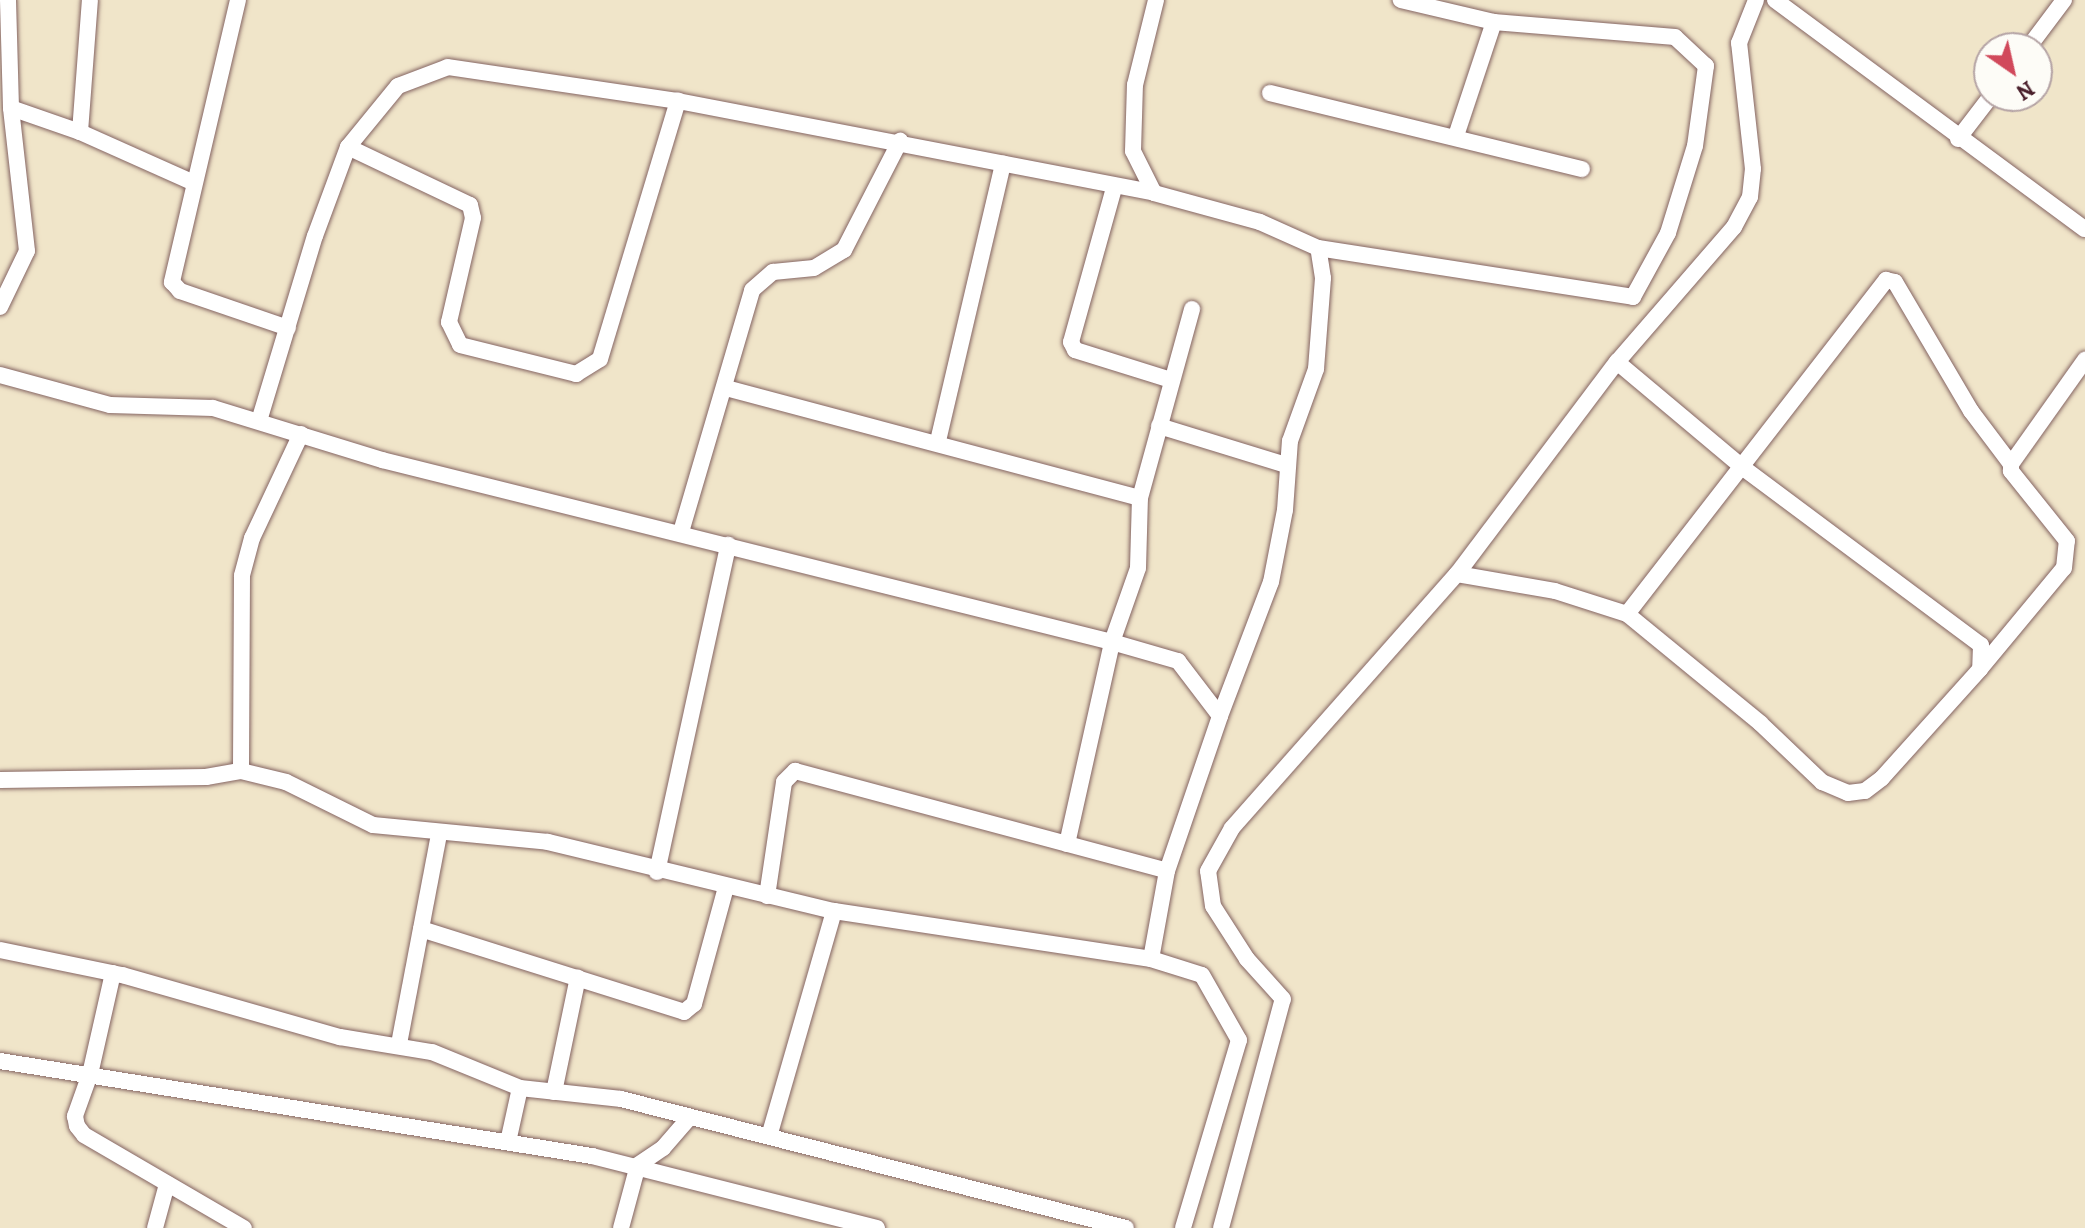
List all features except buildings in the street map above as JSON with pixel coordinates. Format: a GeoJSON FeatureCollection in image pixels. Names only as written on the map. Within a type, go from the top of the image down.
{"type":"FeatureCollection","features":[{"type":"Feature","properties":{"kind":"street"},"geometry":{"type":"LineString","coordinates":[[0,307],[27,251],[11,108],[8,0]]}},
{"type":"Feature","properties":{"kind":"street"},"geometry":{"type":"LineString","coordinates":[[80,132],[90,0]]}},
{"type":"Feature","properties":{"kind":"street"},"geometry":{"type":"LineString","coordinates":[[238,0],[173,277],[176,289],[288,328]]}},
{"type":"Feature","properties":{"kind":"street"},"geometry":{"type":"LineString","coordinates":[[1154,193],[1133,151],[1135,85],[1156,0]]}},
{"type":"Feature","properties":{"kind":"street"},"geometry":{"type":"LineString","coordinates":[[259,421],[348,147],[398,86],[448,67],[678,101],[900,141],[1114,188],[1154,193],[1260,222],[1318,248],[1633,297],[1668,233],[1695,146],[1706,66],[1675,37],[1494,22],[1401,0]]}},
{"type":"Feature","properties":{"kind":"street"},"geometry":{"type":"LineString","coordinates":[[1221,1228],[1283,999],[1247,959],[1213,906],[1208,871],[1232,828],[1457,574],[1617,362],[1734,227],[1750,197],[1749,101],[1739,43],[1756,0]]}},
{"type":"Feature","properties":{"kind":"street"},"geometry":{"type":"LineString","coordinates":[[1775,0],[1958,139],[2085,229]]}},
{"type":"Feature","properties":{"kind":"street"},"geometry":{"type":"LineString","coordinates":[[2040,32],[2064,0]]}},
{"type":"Feature","properties":{"kind":"street"},"geometry":{"type":"LineString","coordinates":[[1456,136],[1494,22]]}},
{"type":"Feature","properties":{"kind":"street"},"geometry":{"type":"LineString","coordinates":[[1270,93],[1582,169]]}},
{"type":"Feature","properties":{"kind":"street"},"geometry":{"type":"LineString","coordinates":[[348,147],[470,205],[473,218],[449,322],[460,345],[576,374],[600,359],[678,101]]}},
{"type":"Feature","properties":{"kind":"street"},"geometry":{"type":"LineString","coordinates":[[11,108],[80,132],[194,183]]}},
{"type":"Feature","properties":{"kind":"street"},"geometry":{"type":"LineString","coordinates":[[1958,139],[1979,112]]}},
{"type":"Feature","properties":{"kind":"street"},"geometry":{"type":"LineString","coordinates":[[681,532],[726,388],[752,290],[773,272],[814,268],[844,250],[900,141]]}},
{"type":"Feature","properties":{"kind":"street"},"geometry":{"type":"LineString","coordinates":[[938,441],[1003,164]]}},
{"type":"Feature","properties":{"kind":"street"},"geometry":{"type":"LineString","coordinates":[[1114,188],[1071,342],[1075,350],[1171,380]]}},
{"type":"Feature","properties":{"kind":"street"},"geometry":{"type":"LineString","coordinates":[[1151,959],[1167,871],[1220,716],[1271,582],[1285,510],[1286,465],[1316,369],[1323,278],[1318,248]]}},
{"type":"Feature","properties":{"kind":"street"},"geometry":{"type":"LineString","coordinates":[[1627,614],[1890,279],[1971,411],[2011,464]]}},
{"type":"Feature","properties":{"kind":"street"},"geometry":{"type":"LineString","coordinates":[[1067,844],[1112,642],[1138,568],[1140,498],[1192,309]]}},
{"type":"Feature","properties":{"kind":"street"},"geometry":{"type":"LineString","coordinates":[[1457,574],[1555,591],[1627,614],[1760,723],[1822,782],[1848,793],[1865,791],[1882,778],[1980,669],[2077,554],[2011,471],[2011,464],[2085,360]]}},
{"type":"Feature","properties":{"kind":"street"},"geometry":{"type":"LineString","coordinates":[[1617,362],[1742,467],[1981,645],[1980,669]]}},
{"type":"Feature","properties":{"kind":"street"},"geometry":{"type":"LineString","coordinates":[[0,375],[110,405],[213,408],[371,457],[1112,642],[1178,661],[1220,716]]}},
{"type":"Feature","properties":{"kind":"street"},"geometry":{"type":"LineString","coordinates":[[726,388],[938,441],[1140,498]]}},
{"type":"Feature","properties":{"kind":"street"},"geometry":{"type":"LineString","coordinates":[[1159,426],[1286,465]]}},
{"type":"Feature","properties":{"kind":"street"},"geometry":{"type":"LineString","coordinates":[[241,771],[242,576],[252,538],[301,434]]}},
{"type":"Feature","properties":{"kind":"street"},"geometry":{"type":"LineString","coordinates":[[657,872],[728,545]]}},
{"type":"Feature","properties":{"kind":"street"},"geometry":{"type":"LineString","coordinates":[[0,780],[206,777],[241,771],[286,782],[373,825],[439,834],[548,842],[657,872],[834,911],[1151,959],[1202,975],[1239,1040],[1183,1228]]}},
{"type":"Feature","properties":{"kind":"street"},"geometry":{"type":"LineString","coordinates":[[767,896],[784,782],[795,771],[1167,871]]}},
{"type":"Feature","properties":{"kind":"street"},"geometry":{"type":"LineString","coordinates":[[399,1044],[439,834]]}},
{"type":"Feature","properties":{"kind":"street"},"geometry":{"type":"LineString","coordinates":[[421,929],[689,1012],[726,887]]}},
{"type":"Feature","properties":{"kind":"street"},"geometry":{"type":"LineString","coordinates":[[770,1133],[834,911]]}},
{"type":"Feature","properties":{"kind":"street"},"geometry":{"type":"LineString","coordinates":[[0,950],[113,973],[340,1037],[399,1044],[432,1052],[520,1088],[621,1099],[688,1119],[770,1133],[1126,1228]]}},
{"type":"Feature","properties":{"kind":"street"},"geometry":{"type":"LineString","coordinates":[[113,973],[90,1074],[75,1116],[80,1130],[244,1228]]}},
{"type":"Feature","properties":{"kind":"street"},"geometry":{"type":"LineString","coordinates":[[554,1092],[578,977]]}},
{"type":"Feature","properties":{"kind":"street"},"geometry":{"type":"LineString","coordinates":[[0,1061],[638,1165],[877,1228]]}},
{"type":"Feature","properties":{"kind":"street"},"geometry":{"type":"LineString","coordinates":[[508,1142],[520,1088]]}},
{"type":"Feature","properties":{"kind":"street"},"geometry":{"type":"LineString","coordinates":[[621,1228],[638,1165],[663,1148],[688,1119]]}},
{"type":"Feature","properties":{"kind":"street"},"geometry":{"type":"LineString","coordinates":[[155,1228],[167,1184]]}}]}
